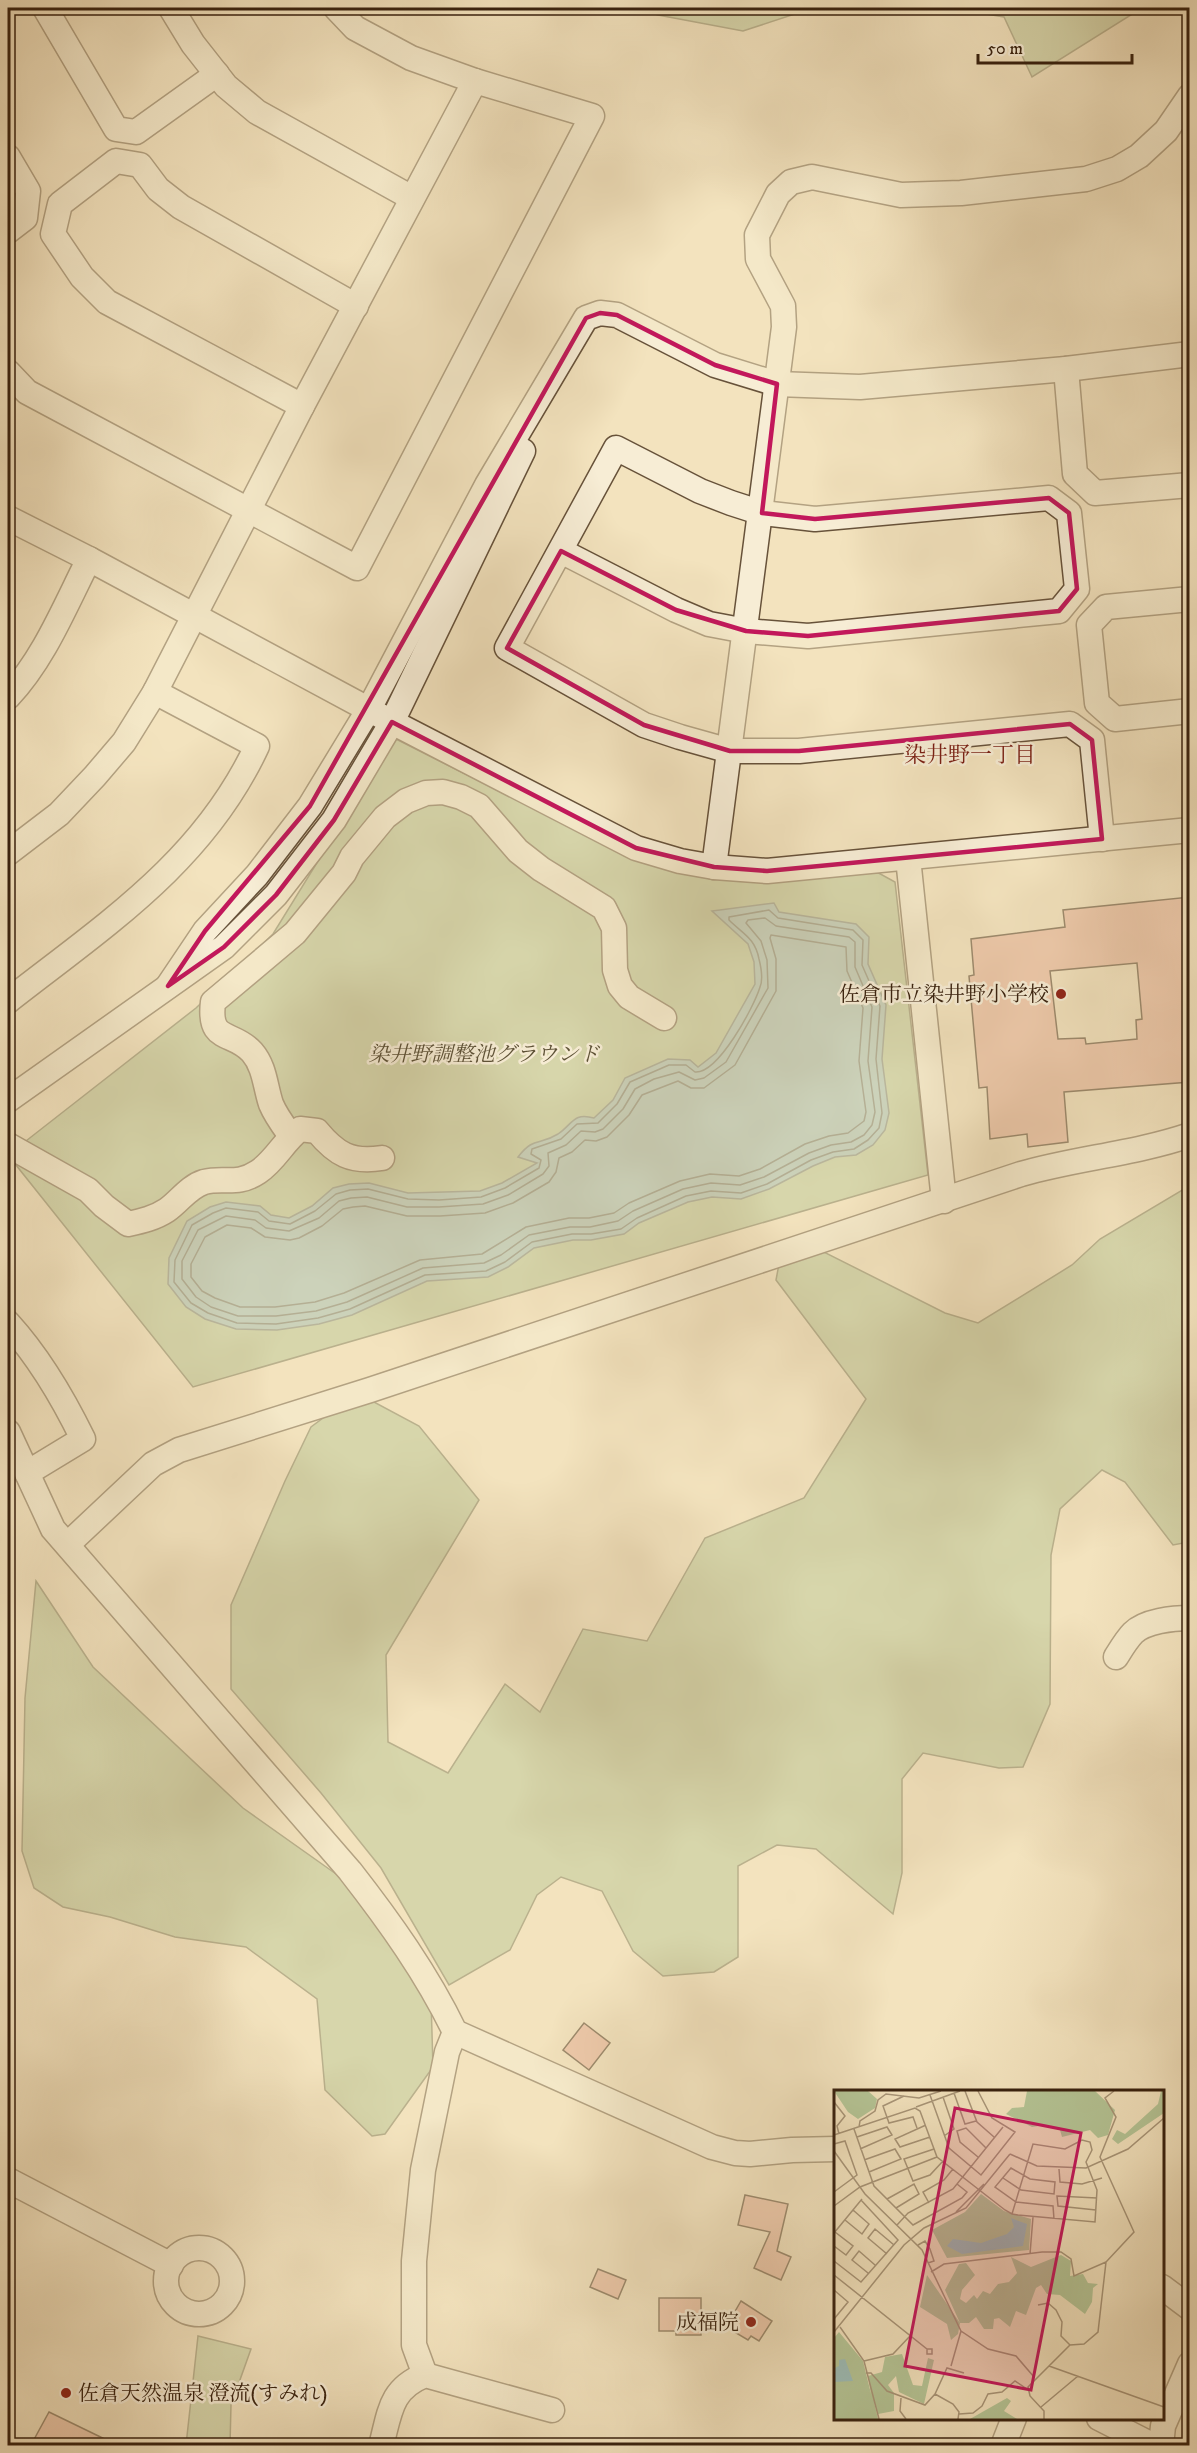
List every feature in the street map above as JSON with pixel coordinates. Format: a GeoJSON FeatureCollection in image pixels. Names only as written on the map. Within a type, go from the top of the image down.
{"type":"FeatureCollection","features":[{"type":"Feature","properties":{"kind":"street"},"geometry":{"type":"LineString","coordinates":[[45,8],[116,129],[136,132],[217,74]]}},
{"type":"Feature","properties":{"kind":"street"},"geometry":{"type":"LineString","coordinates":[[171,8],[193,44],[226,86],[257,112],[412,198]]}},
{"type":"Feature","properties":{"kind":"street"},"geometry":{"type":"LineString","coordinates":[[8,372],[27,392],[357,568],[592,116],[475,81],[411,58],[355,28],[336,8]]}},
{"type":"Feature","properties":{"kind":"street"},"geometry":{"type":"LineString","coordinates":[[8,853],[59,814],[95,776],[124,742],[155,692],[302,406],[475,81]]}},
{"type":"Feature","properties":{"kind":"street"},"geometry":{"type":"LineString","coordinates":[[714,867],[762,513],[784,327],[783,306],[758,259],[758,235],[778,194],[791,182],[812,177],[901,195],[961,193],[1086,179],[1118,169],[1139,156],[1166,131],[1190,96]]}},
{"type":"Feature","properties":{"kind":"street"},"geometry":{"type":"LineString","coordinates":[[8,157],[27,191],[25,218],[8,231]]}},
{"type":"Feature","properties":{"kind":"street"},"geometry":{"type":"LineString","coordinates":[[302,406],[107,302],[82,277],[53,234],[60,204],[116,161],[141,165],[158,189],[181,207],[356,306]]}},
{"type":"Feature","properties":{"kind":"street"},"geometry":{"type":"LineString","coordinates":[[168,986],[205,931],[257,875],[310,806],[369,709],[487,485],[586,318],[600,313],[617,315],[715,365],[777,384],[860,387],[1066,369],[1190,354]]}},
{"type":"Feature","properties":{"kind":"street"},"geometry":{"type":"LineString","coordinates":[[8,1100],[224,946],[276,895],[333,820],[392,722],[586,318]]}},
{"type":"Feature","properties":{"kind":"street"},"geometry":{"type":"LineString","coordinates":[[1066,369],[1075,474],[1095,493],[1190,484]]}},
{"type":"Feature","properties":{"kind":"street"},"geometry":{"type":"LineString","coordinates":[[561,551],[676,610],[709,624],[746,631],[808,636],[1059,611],[1077,589],[1069,513],[1050,498],[815,519],[762,513],[700,491],[616,448],[507,648],[644,725],[680,738],[730,751],[799,751],[1070,724],[1092,740],[1102,839]]}},
{"type":"Feature","properties":{"kind":"street"},"geometry":{"type":"LineString","coordinates":[[8,518],[392,722],[636,848],[680,861],[714,867],[767,871],[1190,830]]}},
{"type":"Feature","properties":{"kind":"street"},"geometry":{"type":"LineString","coordinates":[[8,697],[23,681],[53,630],[89,559]]}},
{"type":"Feature","properties":{"kind":"street"},"geometry":{"type":"LineString","coordinates":[[1190,599],[1106,607],[1089,625],[1097,703],[1115,718],[1190,711]]}},
{"type":"Feature","properties":{"kind":"street"},"geometry":{"type":"LineString","coordinates":[[8,1001],[138,899],[165,874],[194,843],[242,777],[257,746],[155,692]]}},
{"type":"Feature","properties":{"kind":"street"},"geometry":{"type":"LineString","coordinates":[[291,1136],[279,1120],[272,1105],[263,1069],[253,1053],[243,1044],[219,1033],[211,1017],[213,1002],[295,933],[344,873],[352,857],[385,817],[406,801],[426,793],[443,792],[461,797],[479,806],[518,851],[541,869],[604,908],[614,928],[615,970],[620,986],[629,997],[664,1018]]}},
{"type":"Feature","properties":{"kind":"street"},"geometry":{"type":"LineString","coordinates":[[908,858],[944,1201]]}},
{"type":"Feature","properties":{"kind":"street"},"geometry":{"type":"LineString","coordinates":[[8,1145],[88,1190],[104,1206],[128,1224],[158,1215],[169,1209],[191,1188],[205,1182],[236,1181],[257,1173],[300,1129],[316,1131],[346,1157],[364,1161],[382,1158]]}},
{"type":"Feature","properties":{"kind":"street"},"geometry":{"type":"LineString","coordinates":[[68,1544],[153,1464],[179,1450],[1054,1165],[1157,1146],[1190,1135]]}},
{"type":"Feature","properties":{"kind":"street"},"geometry":{"type":"LineString","coordinates":[[8,1323],[64,1401],[82,1439],[27,1473]]}},
{"type":"Feature","properties":{"kind":"street"},"geometry":{"type":"LineString","coordinates":[[8,1432],[53,1529],[350,1871],[389,1921],[443,2007],[455,2032],[712,2147],[750,2154],[834,2149]]}},
{"type":"Feature","properties":{"kind":"street"},"geometry":{"type":"LineString","coordinates":[[1116,1657],[1134,1631],[1148,1625],[1190,1618]]}},
{"type":"Feature","properties":{"kind":"street"},"geometry":{"type":"LineString","coordinates":[[426,2375],[414,2345],[414,2261],[423,2170],[447,2052],[455,2032]]}},
{"type":"Feature","properties":{"kind":"street"},"geometry":{"type":"LineString","coordinates":[[8,2180],[171,2265]]}},
{"type":"Feature","properties":{"kind":"street"},"geometry":{"type":"LineString","coordinates":[[1164,2288],[1190,2308]]}},
{"type":"Feature","properties":{"kind":"street"},"geometry":{"type":"LineString","coordinates":[[1161,2445],[1163,2426],[1190,2364]]}},
{"type":"Feature","properties":{"kind":"street"},"geometry":{"type":"LineString","coordinates":[[381,2445],[393,2399],[409,2382],[426,2375],[552,2410]]}},
{"type":"Feature","properties":{"kind":"street"},"geometry":{"type":"LineString","coordinates":[[1004,2445],[1013,2420]]}},
{"type":"Feature","properties":{"kind":"street"},"geometry":{"type":"LineString","coordinates":[[1103,2420],[1154,2445]]}},
{"type":"Feature","properties":{"kind":"highlighted area"},"geometry":{"type":"Polygon","coordinates":[[[600,313],[617,315],[715,365],[777,384],[762,513],[815,519],[1049,498],[1069,513],[1077,589],[1059,611],[808,636],[746,631],[676,610],[561,551],[507,648],[644,725],[730,751],[799,751],[1070,724],[1092,740],[1102,839],[767,871],[714,867],[636,848],[392,722],[334,820],[276,895],[224,947],[168,986],[205,931],[310,806],[586,318],[600,313]]]}},
{"type":"Feature","properties":{"kind":"green space"},"geometry":{"type":"Polygon","coordinates":[[[635,8],[813,8],[743,31],[658,15],[635,8]]]}},
{"type":"Feature","properties":{"kind":"green space"},"geometry":{"type":"Polygon","coordinates":[[[950,8],[1142,8],[1032,77],[1004,17],[950,8]]]}},
{"type":"Feature","properties":{"kind":"green space","name":"染井野調整池グラウンド"},"geometry":{"type":"Polygon","coordinates":[[[394,738],[629,857],[875,871],[895,882],[928,1175],[193,1387],[8,1155],[196,1008],[273,934],[394,738]]]}},
{"type":"Feature","properties":{"kind":"green space"},"geometry":{"type":"Polygon","coordinates":[[[1189,1186],[1189,1542],[1173,1545],[1125,1482],[1102,1470],[1060,1509],[1051,1555],[1050,1704],[1023,1767],[999,1768],[923,1753],[902,1779],[902,1873],[893,1914],[816,1849],[777,1845],[738,1866],[738,1957],[714,1972],[663,1976],[633,1951],[602,1891],[561,1877],[537,1895],[510,1950],[449,1985],[381,1868],[321,1793],[231,1689],[231,1605],[311,1427],[346,1401],[374,1402],[419,1426],[479,1500],[386,1655],[388,1742],[448,1773],[505,1684],[540,1712],[583,1629],[647,1641],[705,1538],[804,1498],[866,1399],[776,1280],[779,1264],[812,1246],[945,1313],[978,1323],[1072,1265],[1100,1239],[1189,1186]]]}},
{"type":"Feature","properties":{"kind":"green space"},"geometry":{"type":"Polygon","coordinates":[[[36,1581],[93,1667],[243,1808],[353,1886],[430,1966],[433,2067],[385,2134],[372,2136],[325,2090],[317,1999],[246,1947],[175,1937],[110,1917],[63,1907],[34,1888],[22,1851],[25,1698],[36,1581]]]}},
{"type":"Feature","properties":{"kind":"green space"},"geometry":{"type":"Polygon","coordinates":[[[198,2336],[251,2349],[231,2405],[230,2445],[186,2445],[198,2336]]]}},
{"type":"Feature","properties":{"kind":"water"},"geometry":{"type":"Polygon","coordinates":[[[774,903],[779,912],[856,924],[869,937],[868,964],[886,1005],[882,1059],[889,1113],[885,1130],[873,1145],[856,1155],[835,1157],[813,1166],[769,1189],[741,1199],[712,1197],[688,1202],[639,1223],[624,1234],[591,1240],[573,1240],[534,1248],[508,1267],[488,1277],[427,1281],[352,1315],[319,1324],[277,1330],[236,1329],[205,1319],[186,1307],[168,1284],[169,1258],[187,1221],[210,1207],[226,1202],[260,1206],[271,1215],[289,1218],[312,1206],[333,1188],[349,1184],[369,1183],[408,1193],[480,1191],[502,1183],[537,1163],[518,1157],[528,1146],[558,1134],[577,1118],[594,1118],[613,1100],[625,1078],[668,1059],[690,1060],[698,1067],[716,1053],[755,984],[754,962],[748,944],[712,911],[774,903]]]}},
{"type":"Feature","properties":{"kind":"building"},"geometry":{"type":"Polygon","coordinates":[[[1190,897],[1190,1082],[1064,1092],[1068,1142],[1028,1147],[1027,1134],[990,1139],[987,1087],[979,1088],[969,976],[974,975],[971,939],[1065,927],[1063,910],[1190,897]],[[1137,963],[1050,971],[1058,1039],[1085,1038],[1086,1044],[1137,1039],[1136,1020],[1142,1019],[1137,963]]]}},
{"type":"Feature","properties":{"kind":"building"},"geometry":{"type":"Polygon","coordinates":[[[584,2023],[610,2043],[589,2070],[563,2050],[584,2023]]]}},
{"type":"Feature","properties":{"kind":"building"},"geometry":{"type":"Polygon","coordinates":[[[745,2195],[788,2204],[777,2251],[791,2257],[781,2280],[754,2268],[770,2232],[738,2225],[745,2195]]]}},
{"type":"Feature","properties":{"kind":"building"},"geometry":{"type":"Polygon","coordinates":[[[598,2269],[626,2280],[618,2299],[590,2287],[598,2269]]]}},
{"type":"Feature","properties":{"kind":"building"},"geometry":{"type":"Polygon","coordinates":[[[659,2298],[701,2298],[701,2335],[676,2335],[676,2331],[659,2331],[659,2298]]]}},
{"type":"Feature","properties":{"kind":"building"},"geometry":{"type":"Polygon","coordinates":[[[741,2301],[772,2321],[759,2341],[751,2336],[748,2340],[726,2327],[741,2301]]]}},
{"type":"Feature","properties":{"kind":"building"},"geometry":{"type":"Polygon","coordinates":[[[49,2412],[117,2445],[31,2445],[49,2412]]]}},
{"type":"Feature","properties":{"kind":"place","name":"佐倉市立染井野小学校"},"geometry":{"type":"Point","coordinates":[1061,994]}},
{"type":"Feature","properties":{"kind":"place","name":"成福院"},"geometry":{"type":"Point","coordinates":[751,2322]}},
{"type":"Feature","properties":{"kind":"place","name":"佐倉天然温泉 澄流(すみれ)"},"geometry":{"type":"Point","coordinates":[66,2393]}},
{"type":"Feature","properties":{"kind":"district","name":"染井野一丁目"},"geometry":{"type":"Point","coordinates":[970,754]}}]}
